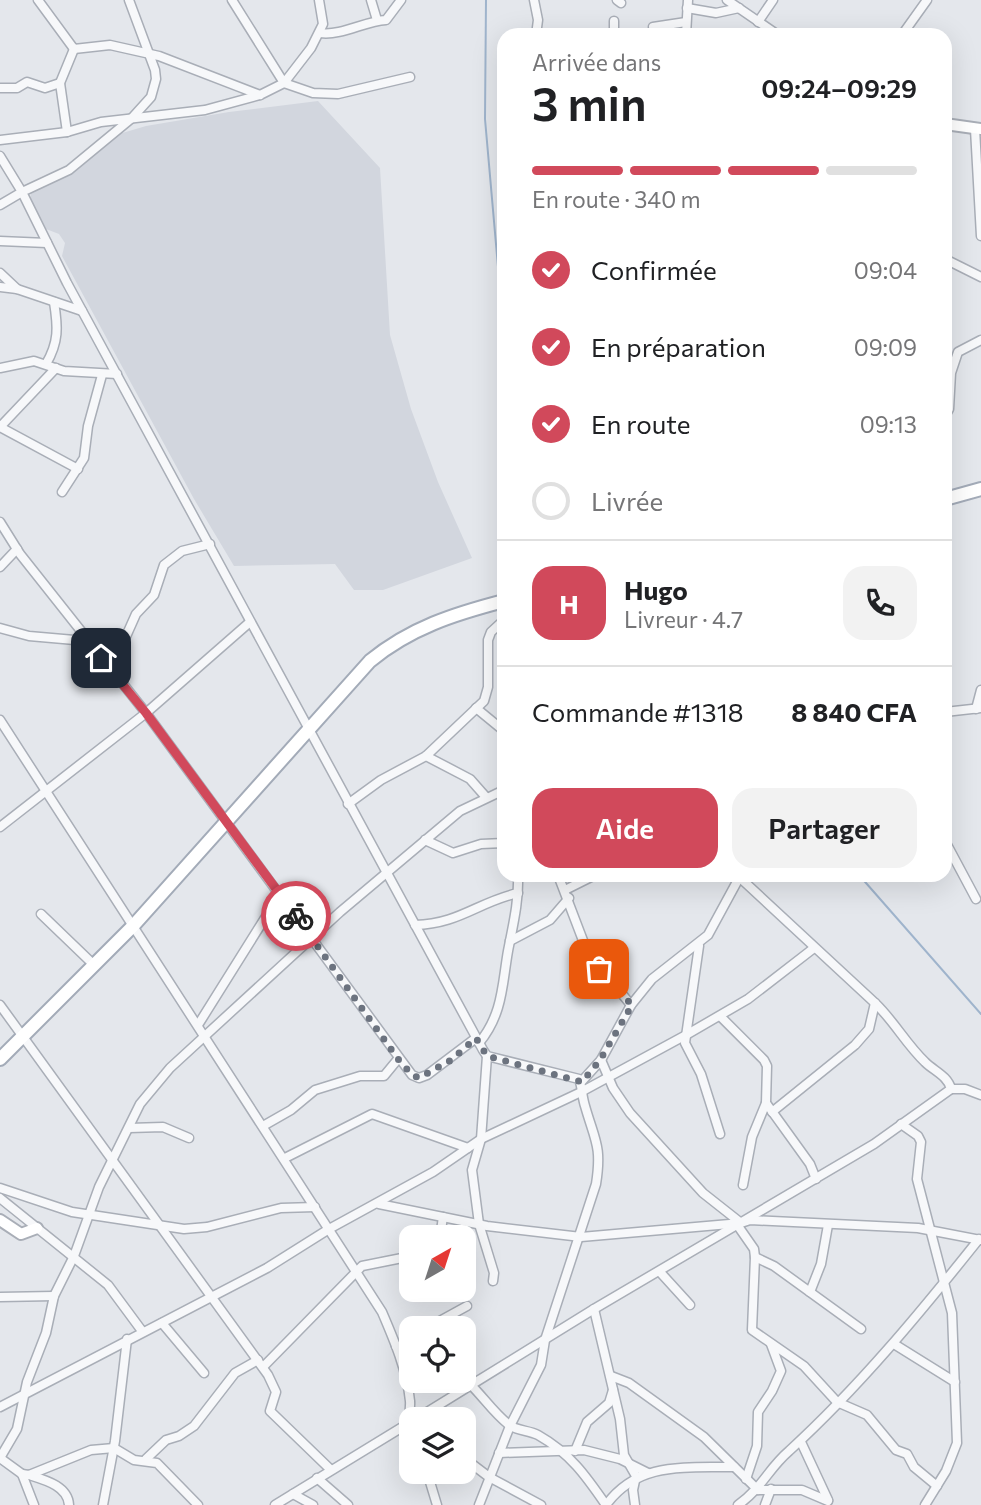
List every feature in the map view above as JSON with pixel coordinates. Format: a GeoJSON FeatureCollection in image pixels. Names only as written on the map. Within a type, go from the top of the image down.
{"type":"FeatureCollection","features":[{"type":"Feature","properties":{"kind":"main road"},"geometry":{"type":"LineString","coordinates":[[952,125],[978,129]]}},
{"type":"Feature","properties":{"kind":"main road"},"geometry":{"type":"LineString","coordinates":[[952,497],[981,489]]}},
{"type":"Feature","properties":{"kind":"main road"},"geometry":{"type":"LineString","coordinates":[[0,1059],[133,926],[356,675],[391,643],[418,628],[497,607]]}},
{"type":"Feature","properties":{"kind":"main road"},"geometry":{"type":"LineString","coordinates":[[0,1220],[21,1234],[37,1228]]}},
{"type":"Feature","properties":{"kind":"street"},"geometry":{"type":"LineString","coordinates":[[38,0],[74,49]]}},
{"type":"Feature","properties":{"kind":"street"},"geometry":{"type":"LineString","coordinates":[[0,205],[69,170],[132,118],[151,97],[155,87],[155,70],[129,0]]}},
{"type":"Feature","properties":{"kind":"street"},"geometry":{"type":"LineString","coordinates":[[232,0],[284,83],[313,93],[338,94],[410,78]]}},
{"type":"Feature","properties":{"kind":"street"},"geometry":{"type":"LineString","coordinates":[[0,140],[67,132],[101,122],[205,110],[260,94],[284,83],[320,33],[323,24],[319,0]]}},
{"type":"Feature","properties":{"kind":"street"},"geometry":{"type":"LineString","coordinates":[[372,0],[377,20]]}},
{"type":"Feature","properties":{"kind":"street"},"geometry":{"type":"LineString","coordinates":[[320,33],[328,34],[389,19],[401,0]]}},
{"type":"Feature","properties":{"kind":"street"},"geometry":{"type":"LineString","coordinates":[[534,0],[537,28]]}},
{"type":"Feature","properties":{"kind":"street"},"geometry":{"type":"LineString","coordinates":[[727,0],[767,28]]}},
{"type":"Feature","properties":{"kind":"street"},"geometry":{"type":"LineString","coordinates":[[758,22],[773,0]]}},
{"type":"Feature","properties":{"kind":"street"},"geometry":{"type":"LineString","coordinates":[[907,28],[927,0]]}},
{"type":"Feature","properties":{"kind":"street"},"geometry":{"type":"LineString","coordinates":[[687,28],[687,4],[716,13],[739,8]]}},
{"type":"Feature","properties":{"kind":"street"},"geometry":{"type":"LineString","coordinates":[[614,22],[614,28]]}},
{"type":"Feature","properties":{"kind":"street"},"geometry":{"type":"LineString","coordinates":[[653,27],[687,22]]}},
{"type":"Feature","properties":{"kind":"street"},"geometry":{"type":"LineString","coordinates":[[74,49],[110,46],[149,54],[260,94]]}},
{"type":"Feature","properties":{"kind":"street"},"geometry":{"type":"LineString","coordinates":[[67,132],[60,83],[74,49]]}},
{"type":"Feature","properties":{"kind":"street"},"geometry":{"type":"LineString","coordinates":[[0,88],[17,88],[27,82],[45,88],[60,83]]}},
{"type":"Feature","properties":{"kind":"street"},"geometry":{"type":"LineString","coordinates":[[978,129],[981,236]]}},
{"type":"Feature","properties":{"kind":"street"},"geometry":{"type":"LineString","coordinates":[[0,156],[22,192],[82,311],[348,804],[487,1056],[481,1139],[472,1170],[480,1224],[495,1273],[493,1281]]}},
{"type":"Feature","properties":{"kind":"street"},"geometry":{"type":"LineString","coordinates":[[0,241],[47,243]]}},
{"type":"Feature","properties":{"kind":"street"},"geometry":{"type":"LineString","coordinates":[[952,262],[981,277]]}},
{"type":"Feature","properties":{"kind":"street"},"geometry":{"type":"LineString","coordinates":[[0,273],[18,289]]}},
{"type":"Feature","properties":{"kind":"street"},"geometry":{"type":"LineString","coordinates":[[0,287],[18,289],[82,311]]}},
{"type":"Feature","properties":{"kind":"street"},"geometry":{"type":"LineString","coordinates":[[46,364],[57,345],[54,302]]}},
{"type":"Feature","properties":{"kind":"street"},"geometry":{"type":"LineString","coordinates":[[952,382],[958,352],[981,340]]}},
{"type":"Feature","properties":{"kind":"street"},"geometry":{"type":"LineString","coordinates":[[0,368],[19,362],[117,374]]}},
{"type":"Feature","properties":{"kind":"street"},"geometry":{"type":"LineString","coordinates":[[56,368],[0,427],[78,469]]}},
{"type":"Feature","properties":{"kind":"street"},"geometry":{"type":"LineString","coordinates":[[62,492],[84,458],[88,426],[102,374]]}},
{"type":"Feature","properties":{"kind":"street"},"geometry":{"type":"LineString","coordinates":[[0,522],[88,644],[146,713],[412,1075],[419,1078],[451,1060],[489,1030],[500,1006],[518,882]]}},
{"type":"Feature","properties":{"kind":"street"},"geometry":{"type":"LineString","coordinates":[[111,670],[136,614],[154,595],[164,565],[182,551],[210,544]]}},
{"type":"Feature","properties":{"kind":"street"},"geometry":{"type":"LineString","coordinates":[[0,567],[17,549]]}},
{"type":"Feature","properties":{"kind":"street"},"geometry":{"type":"LineString","coordinates":[[0,827],[146,713],[250,622]]}},
{"type":"Feature","properties":{"kind":"street"},"geometry":{"type":"LineString","coordinates":[[348,804],[371,786],[426,756],[486,697],[491,632],[497,626]]}},
{"type":"Feature","properties":{"kind":"street"},"geometry":{"type":"LineString","coordinates":[[0,628],[29,636],[88,644],[121,643]]}},
{"type":"Feature","properties":{"kind":"street"},"geometry":{"type":"LineString","coordinates":[[952,711],[978,709],[981,690]]}},
{"type":"Feature","properties":{"kind":"street"},"geometry":{"type":"LineString","coordinates":[[476,708],[497,726]]}},
{"type":"Feature","properties":{"kind":"street"},"geometry":{"type":"LineString","coordinates":[[0,720],[382,1312],[396,1346],[410,1407]]}},
{"type":"Feature","properties":{"kind":"street"},"geometry":{"type":"LineString","coordinates":[[426,756],[470,779],[485,796]]}},
{"type":"Feature","properties":{"kind":"street"},"geometry":{"type":"LineString","coordinates":[[69,1505],[67,1495],[61,1490],[0,1458],[17,1429],[24,1394],[46,1333],[54,1296],[74,1256],[113,1159],[140,1104],[161,1077],[204,1034],[312,937],[460,811],[497,792]]}},
{"type":"Feature","properties":{"kind":"street"},"geometry":{"type":"LineString","coordinates":[[425,840],[453,853],[481,844],[497,844]]}},
{"type":"Feature","properties":{"kind":"street"},"geometry":{"type":"LineString","coordinates":[[952,854],[976,899]]}},
{"type":"Feature","properties":{"kind":"street"},"geometry":{"type":"LineString","coordinates":[[561,882],[587,951],[632,1005]]}},
{"type":"Feature","properties":{"kind":"street"},"geometry":{"type":"LineString","coordinates":[[510,941],[550,920],[567,894],[585,882]]}},
{"type":"Feature","properties":{"kind":"street"},"geometry":{"type":"LineString","coordinates":[[479,1505],[510,1426],[541,1364],[545,1340],[581,1237],[600,1158],[597,1135],[581,1092],[582,1082],[600,1060],[632,1005],[652,979],[699,946],[721,916],[736,882]]}},
{"type":"Feature","properties":{"kind":"street"},"geometry":{"type":"LineString","coordinates":[[743,882],[875,1003],[918,1055],[946,1079],[951,1089]]}},
{"type":"Feature","properties":{"kind":"street"},"geometry":{"type":"LineString","coordinates":[[415,925],[439,924],[457,919],[495,898],[518,893]]}},
{"type":"Feature","properties":{"kind":"street"},"geometry":{"type":"LineString","coordinates":[[198,1024],[279,894]]}},
{"type":"Feature","properties":{"kind":"street"},"geometry":{"type":"LineString","coordinates":[[41,914],[94,965]]}},
{"type":"Feature","properties":{"kind":"street"},"geometry":{"type":"LineString","coordinates":[[699,946],[685,1043],[701,1074],[720,1134]]}},
{"type":"Feature","properties":{"kind":"street"},"geometry":{"type":"LineString","coordinates":[[0,1407],[267,1268],[329,1229],[379,1204],[481,1139],[581,1092],[720,1016],[748,999],[814,948]]}},
{"type":"Feature","properties":{"kind":"street"},"geometry":{"type":"LineString","coordinates":[[772,1112],[855,1045],[869,1030],[875,1003]]}},
{"type":"Feature","properties":{"kind":"street"},"geometry":{"type":"LineString","coordinates":[[0,1005],[261,1364],[276,1392],[270,1411],[330,1469]]}},
{"type":"Feature","properties":{"kind":"street"},"geometry":{"type":"LineString","coordinates":[[720,1016],[767,1066],[766,1103],[752,1137],[743,1185]]}},
{"type":"Feature","properties":{"kind":"street"},"geometry":{"type":"LineString","coordinates":[[487,1056],[582,1082]]}},
{"type":"Feature","properties":{"kind":"street"},"geometry":{"type":"LineString","coordinates":[[264,1126],[291,1110],[315,1090],[360,1076],[384,1076],[398,1059]]}},
{"type":"Feature","properties":{"kind":"street"},"geometry":{"type":"LineString","coordinates":[[600,1060],[612,1088],[630,1113],[703,1193],[743,1223],[755,1257],[752,1330],[810,1371],[837,1402],[867,1415],[896,1450],[907,1454],[914,1467],[937,1486]]}},
{"type":"Feature","properties":{"kind":"street"},"geometry":{"type":"LineString","coordinates":[[476,1382],[594,1309],[816,1179],[951,1089],[965,1089],[981,1096]]}},
{"type":"Feature","properties":{"kind":"street"},"geometry":{"type":"LineString","coordinates":[[766,1103],[810,1164],[816,1179]]}},
{"type":"Feature","properties":{"kind":"street"},"geometry":{"type":"LineString","coordinates":[[285,1158],[372,1114],[468,1148]]}},
{"type":"Feature","properties":{"kind":"street"},"geometry":{"type":"LineString","coordinates":[[901,1124],[912,1131],[921,1142],[916,1170],[952,1313],[957,1443],[925,1505]]}},
{"type":"Feature","properties":{"kind":"street"},"geometry":{"type":"LineString","coordinates":[[129,1128],[163,1127],[188,1138]]}},
{"type":"Feature","properties":{"kind":"street"},"geometry":{"type":"LineString","coordinates":[[0,1188],[88,1216],[163,1227],[207,1227],[281,1208],[315,1207]]}},
{"type":"Feature","properties":{"kind":"street"},"geometry":{"type":"LineString","coordinates":[[0,1198],[108,1285],[142,1331]]}},
{"type":"Feature","properties":{"kind":"street"},"geometry":{"type":"LineString","coordinates":[[379,1204],[480,1224],[581,1237],[743,1223],[929,1230],[980,1239]]}},
{"type":"Feature","properties":{"kind":"street"},"geometry":{"type":"LineString","coordinates":[[442,1225],[443,1217]]}},
{"type":"Feature","properties":{"kind":"street"},"geometry":{"type":"LineString","coordinates":[[810,1292],[820,1269],[828,1225]]}},
{"type":"Feature","properties":{"kind":"street"},"geometry":{"type":"LineString","coordinates":[[738,1505],[758,1490],[788,1452],[801,1442],[894,1344],[980,1239]]}},
{"type":"Feature","properties":{"kind":"street"},"geometry":{"type":"LineString","coordinates":[[755,1257],[861,1329]]}},
{"type":"Feature","properties":{"kind":"street"},"geometry":{"type":"LineString","coordinates":[[146,1459],[166,1440],[186,1433],[194,1426],[235,1373],[261,1364],[356,1272],[372,1263],[399,1258]]}},
{"type":"Feature","properties":{"kind":"street"},"geometry":{"type":"LineString","coordinates":[[660,1272],[691,1305]]}},
{"type":"Feature","properties":{"kind":"street"},"geometry":{"type":"LineString","coordinates":[[0,1297],[54,1296]]}},
{"type":"Feature","properties":{"kind":"street"},"geometry":{"type":"LineString","coordinates":[[449,1316],[467,1306]]}},
{"type":"Feature","properties":{"kind":"street"},"geometry":{"type":"LineString","coordinates":[[594,1309],[614,1387],[626,1462],[636,1476],[633,1490],[635,1505]]}},
{"type":"Feature","properties":{"kind":"street"},"geometry":{"type":"LineString","coordinates":[[162,1323],[204,1373]]}},
{"type":"Feature","properties":{"kind":"street"},"geometry":{"type":"LineString","coordinates":[[103,1505],[114,1448],[127,1339]]}},
{"type":"Feature","properties":{"kind":"street"},"geometry":{"type":"LineString","coordinates":[[746,1479],[757,1446],[758,1412],[772,1391],[780,1371],[771,1344]]}},
{"type":"Feature","properties":{"kind":"street"},"geometry":{"type":"LineString","coordinates":[[894,1344],[954,1382]]}},
{"type":"Feature","properties":{"kind":"street"},"geometry":{"type":"LineString","coordinates":[[611,1376],[629,1383],[704,1437],[758,1490],[802,1490],[829,1503]]}},
{"type":"Feature","properties":{"kind":"street"},"geometry":{"type":"LineString","coordinates":[[575,1451],[587,1422],[609,1403],[614,1387]]}},
{"type":"Feature","properties":{"kind":"street"},"geometry":{"type":"LineString","coordinates":[[476,1390],[493,1408],[496,1416],[510,1426],[532,1432],[563,1451],[578,1465],[606,1505],[615,1492],[636,1476],[663,1469],[734,1467]]}},
{"type":"Feature","properties":{"kind":"street"},"geometry":{"type":"LineString","coordinates":[[438,1407],[459,1393]]}},
{"type":"Feature","properties":{"kind":"street"},"geometry":{"type":"LineString","coordinates":[[275,1505],[330,1469],[399,1432]]}},
{"type":"Feature","properties":{"kind":"street"},"geometry":{"type":"LineString","coordinates":[[801,1442],[829,1503]]}},
{"type":"Feature","properties":{"kind":"street"},"geometry":{"type":"LineString","coordinates":[[26,1474],[91,1450],[114,1448],[134,1460],[146,1459],[156,1463],[198,1505]]}},
{"type":"Feature","properties":{"kind":"street"},"geometry":{"type":"LineString","coordinates":[[499,1453],[575,1451],[606,1454],[648,1473]]}},
{"type":"Feature","properties":{"kind":"street"},"geometry":{"type":"LineString","coordinates":[[476,1467],[541,1505]]}},
{"type":"Feature","properties":{"kind":"street"},"geometry":{"type":"LineString","coordinates":[[26,1474],[34,1505]]}},
{"type":"Feature","properties":{"kind":"street"},"geometry":{"type":"LineString","coordinates":[[317,1478],[348,1505]]}},
{"type":"Feature","properties":{"kind":"street"},"geometry":{"type":"LineString","coordinates":[[431,1484],[437,1505]]}},
{"type":"Feature","properties":{"kind":"street"},"geometry":{"type":"LineString","coordinates":[[765,1505],[771,1489]]}},
{"type":"Feature","properties":{"kind":"street"},"geometry":{"type":"LineString","coordinates":[[293,1494],[313,1505]]}},
{"type":"Feature","properties":{"kind":"shaded area"},"geometry":{"type":"Polygon","coordinates":[[[318,101],[380,168],[390,335],[411,409],[438,482],[472,558],[383,590],[354,590],[335,564],[234,566],[194,499],[62,256],[65,243],[59,234],[46,229],[30,200],[31,192],[75,172],[119,134],[146,126],[229,112],[318,101]]]}},
{"type":"Feature","properties":{"kind":"waterway"},"geometry":{"type":"LineString","coordinates":[[486,0],[485,119],[497,255]]}},
{"type":"Feature","properties":{"kind":"waterway"},"geometry":{"type":"LineString","coordinates":[[865,882],[981,1014]]}},
{"type":"Feature","properties":{"kind":"way so far"},"geometry":{"type":"LineString","coordinates":[[296,916],[398,1059],[412,1075],[419,1078],[451,1060],[476,1038],[487,1056],[576,1078],[582,1082],[600,1060],[632,1005],[599,969]]}},
{"type":"Feature","properties":{"kind":"route"},"geometry":{"type":"LineString","coordinates":[[101,658],[146,713],[225,824],[296,916]]}}]}
